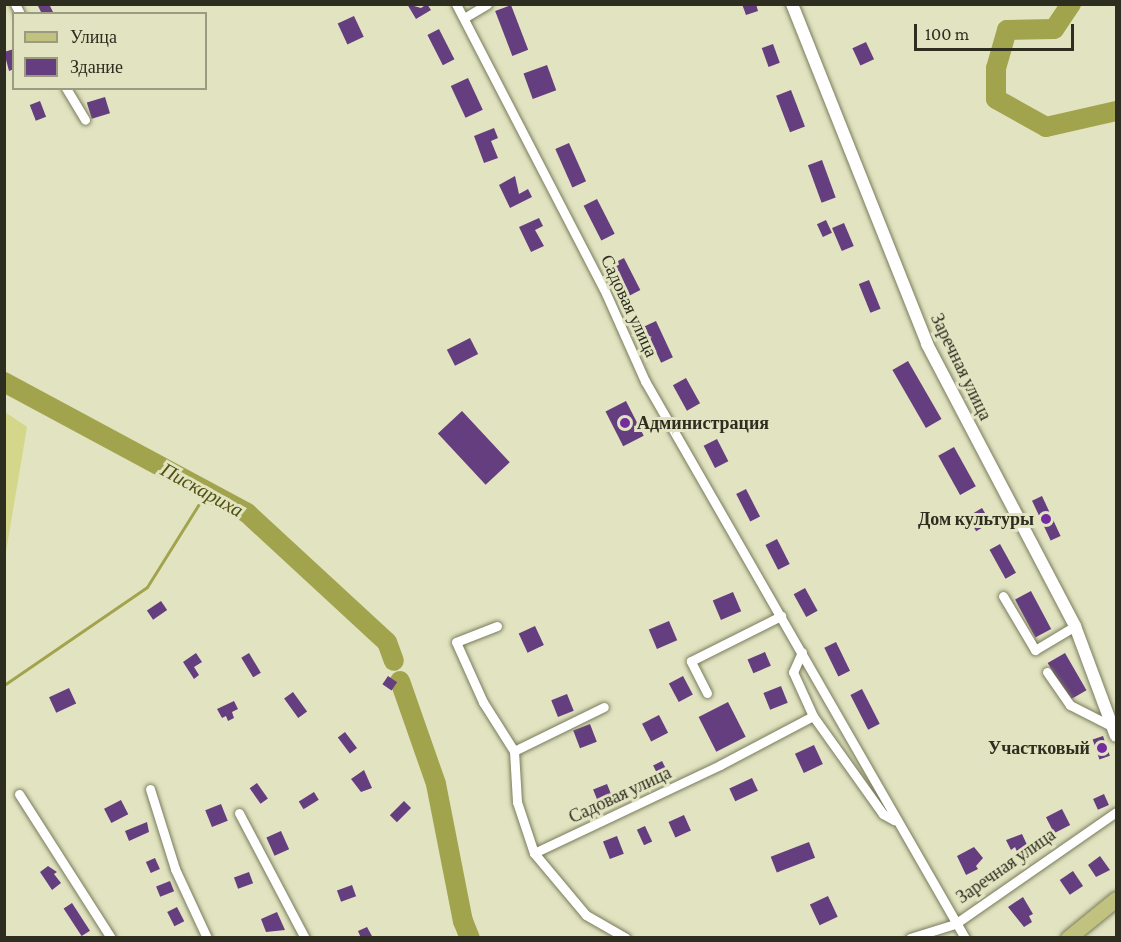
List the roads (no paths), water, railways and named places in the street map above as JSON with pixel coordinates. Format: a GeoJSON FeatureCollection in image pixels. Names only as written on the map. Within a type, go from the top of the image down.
{"type":"FeatureCollection","features":[{"type":"Feature","properties":{"kind":"main road"},"geometry":{"type":"LineString","coordinates":[[1068,938],[1116,899]]}},
{"type":"Feature","properties":{"kind":"street","name":"Садовая улица"},"geometry":{"type":"LineString","coordinates":[[456,4],[604,289],[645,381],[782,616],[896,822],[965,938]]}},
{"type":"Feature","properties":{"kind":"street"},"geometry":{"type":"LineString","coordinates":[[464,18],[487,4]]}},
{"type":"Feature","properties":{"kind":"street","name":"Заречная улица"},"geometry":{"type":"LineString","coordinates":[[792,4],[927,344],[1076,626],[1115,731]]}},
{"type":"Feature","properties":{"kind":"street"},"geometry":{"type":"LineString","coordinates":[[67,90],[85,120]]}},
{"type":"Feature","properties":{"kind":"street"},"geometry":{"type":"LineString","coordinates":[[1003,596],[1035,650],[1076,626]]}},
{"type":"Feature","properties":{"kind":"street"},"geometry":{"type":"LineString","coordinates":[[707,693],[691,661],[782,616]]}},
{"type":"Feature","properties":{"kind":"street"},"geometry":{"type":"LineString","coordinates":[[497,626],[456,642],[483,702],[514,751],[517,802],[534,853],[586,915],[626,938]]}},
{"type":"Feature","properties":{"kind":"street"},"geometry":{"type":"LineString","coordinates":[[802,652],[793,672],[813,716],[883,814],[896,822]]}},
{"type":"Feature","properties":{"kind":"street"},"geometry":{"type":"LineString","coordinates":[[1047,672],[1070,705],[1115,731]]}},
{"type":"Feature","properties":{"kind":"street"},"geometry":{"type":"LineString","coordinates":[[514,751],[604,707]]}},
{"type":"Feature","properties":{"kind":"street","name":"Садовая улица"},"geometry":{"type":"LineString","coordinates":[[534,853],[720,765],[813,716]]}},
{"type":"Feature","properties":{"kind":"street"},"geometry":{"type":"LineString","coordinates":[[150,789],[175,869],[207,938]]}},
{"type":"Feature","properties":{"kind":"street"},"geometry":{"type":"LineString","coordinates":[[19,794],[111,938]]}},
{"type":"Feature","properties":{"kind":"street","name":"Заречная улица"},"geometry":{"type":"LineString","coordinates":[[910,938],[955,924],[1116,812]]}},
{"type":"Feature","properties":{"kind":"street"},"geometry":{"type":"LineString","coordinates":[[239,813],[305,938]]}},
{"type":"Feature","properties":{"kind":"waterway"},"geometry":{"type":"LineString","coordinates":[[1071,4],[1054,29],[1007,30],[996,68],[996,99],[1046,127],[1116,111]]}},
{"type":"Feature","properties":{"kind":"waterway","name":"Пискариха"},"geometry":{"type":"LineString","coordinates":[[4,382],[247,513],[387,642],[394,661]]}},
{"type":"Feature","properties":{"kind":"waterway"},"geometry":{"type":"LineString","coordinates":[[4,685],[147,587],[207,491]]}},
{"type":"Feature","properties":{"kind":"waterway","name":"Пискариха"},"geometry":{"type":"LineString","coordinates":[[400,681],[436,784],[463,921],[470,938]]}},
{"type":"Feature","properties":{"kind":"place","name":"Администрация"},"geometry":{"type":"Point","coordinates":[625,423]}},
{"type":"Feature","properties":{"kind":"place","name":"Дом культуры"},"geometry":{"type":"Point","coordinates":[1046,519]}},
{"type":"Feature","properties":{"kind":"place","name":"Участковый"},"geometry":{"type":"Point","coordinates":[1102,748]}}]}
